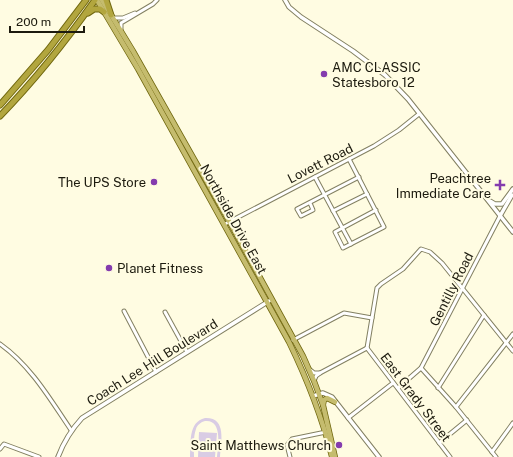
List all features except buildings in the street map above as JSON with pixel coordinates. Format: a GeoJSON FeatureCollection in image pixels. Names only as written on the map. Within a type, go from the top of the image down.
{"type":"FeatureCollection","features":[{"type":"Feature","properties":{"kind":"highway"},"geometry":{"type":"LineString","coordinates":[[0,116],[27,87],[96,0]]}},
{"type":"Feature","properties":{"kind":"highway"},"geometry":{"type":"LineString","coordinates":[[106,0],[112,17]]}},
{"type":"Feature","properties":{"kind":"highway"},"geometry":{"type":"LineString","coordinates":[[0,105],[48,50],[84,2]]}},
{"type":"Feature","properties":{"kind":"highway"},"geometry":{"type":"LineString","coordinates":[[58,49],[62,47],[91,10],[98,9],[104,12]]}},
{"type":"Feature","properties":{"kind":"main road","name":"Northside Drive East"},"geometry":{"type":"LineString","coordinates":[[96,0],[138,69],[227,223]]}},
{"type":"Feature","properties":{"kind":"main road","name":"Northside Drive East"},"geometry":{"type":"LineString","coordinates":[[102,0],[121,31],[269,301],[308,368],[323,405],[332,457]]}},
{"type":"Feature","properties":{"kind":"main road","name":"Northside Drive East"},"geometry":{"type":"LineString","coordinates":[[269,301],[313,396],[328,432],[335,457]]}},
{"type":"Feature","properties":{"kind":"main road"},"geometry":{"type":"LineString","coordinates":[[323,405],[324,400],[327,398],[335,402]]}},
{"type":"Feature","properties":{"kind":"street"},"geometry":{"type":"LineString","coordinates":[[121,31],[121,23],[153,4],[157,0]]}},
{"type":"Feature","properties":{"kind":"street"},"geometry":{"type":"LineString","coordinates":[[285,0],[301,17],[353,51],[385,75],[408,99],[513,232]]}},
{"type":"Feature","properties":{"kind":"street"},"geometry":{"type":"LineString","coordinates":[[112,17],[123,18],[137,13]]}},
{"type":"Feature","properties":{"kind":"street","name":"Lovett Road"},"geometry":{"type":"LineString","coordinates":[[227,223],[388,137],[419,114]]}},
{"type":"Feature","properties":{"kind":"street"},"geometry":{"type":"LineString","coordinates":[[349,159],[376,210],[384,227],[343,248],[335,232],[376,210]]}},
{"type":"Feature","properties":{"kind":"street"},"geometry":{"type":"LineString","coordinates":[[315,177],[351,244]]}},
{"type":"Feature","properties":{"kind":"street"},"geometry":{"type":"LineString","coordinates":[[310,203],[313,210],[301,216],[297,209],[358,177]]}},
{"type":"Feature","properties":{"kind":"street"},"geometry":{"type":"LineString","coordinates":[[484,195],[493,203],[500,204],[506,200],[513,189]]}},
{"type":"Feature","properties":{"kind":"street","name":"Gentilly Road"},"geometry":{"type":"LineString","coordinates":[[398,388],[421,368],[513,192]]}},
{"type":"Feature","properties":{"kind":"street"},"geometry":{"type":"LineString","coordinates":[[333,211],[367,194]]}},
{"type":"Feature","properties":{"kind":"street"},"geometry":{"type":"LineString","coordinates":[[314,381],[316,376],[320,373],[367,348],[376,292],[381,284],[403,269],[421,250],[430,252],[442,264],[513,351]]}},
{"type":"Feature","properties":{"kind":"street","name":"Coach Lee Hill Boulevard"},"geometry":{"type":"LineString","coordinates":[[58,457],[71,430],[82,418],[269,301]]}},
{"type":"Feature","properties":{"kind":"street"},"geometry":{"type":"LineString","coordinates":[[124,311],[156,372]]}},
{"type":"Feature","properties":{"kind":"street"},"geometry":{"type":"LineString","coordinates":[[165,312],[187,352]]}},
{"type":"Feature","properties":{"kind":"street"},"geometry":{"type":"LineString","coordinates":[[292,340],[344,313],[372,318]]}},
{"type":"Feature","properties":{"kind":"street"},"geometry":{"type":"LineString","coordinates":[[438,388],[484,315]]}},
{"type":"Feature","properties":{"kind":"street"},"geometry":{"type":"LineString","coordinates":[[456,407],[513,334]]}},
{"type":"Feature","properties":{"kind":"street"},"geometry":{"type":"LineString","coordinates":[[0,344],[17,357],[27,368],[71,430]]}},
{"type":"Feature","properties":{"kind":"street","name":"East Grady Street"},"geometry":{"type":"LineString","coordinates":[[367,348],[450,457]]}},
{"type":"Feature","properties":{"kind":"street"},"geometry":{"type":"LineString","coordinates":[[308,368],[314,373],[320,373]]}},
{"type":"Feature","properties":{"kind":"street"},"geometry":{"type":"LineString","coordinates":[[421,368],[467,420],[496,457]]}},
{"type":"Feature","properties":{"kind":"street"},"geometry":{"type":"LineString","coordinates":[[348,418],[393,383]]}},
{"type":"Feature","properties":{"kind":"street"},"geometry":{"type":"LineString","coordinates":[[313,396],[328,394],[379,457]]}},
{"type":"Feature","properties":{"kind":"street"},"geometry":{"type":"LineString","coordinates":[[439,443],[467,420]]}},
{"type":"Feature","properties":{"kind":"street"},"geometry":{"type":"LineString","coordinates":[[492,452],[513,423]]}},
{"type":"Feature","properties":{"kind":"street"},"geometry":{"type":"LineString","coordinates":[[290,457],[287,445],[292,439],[328,432]]}},
{"type":"Feature","properties":{"kind":"street"},"geometry":{"type":"LineString","coordinates":[[0,449],[2,445],[6,444],[39,457]]}},
{"type":"Feature","properties":{"kind":"shaded area"},"geometry":{"type":"Polygon","coordinates":[[[205,418],[212,419],[220,426],[220,457],[217,457],[218,434],[215,424],[205,421],[199,424],[195,432],[194,457],[190,457],[193,428],[200,420],[205,418]]]}},
{"type":"Feature","properties":{"kind":"shaded area"},"geometry":{"type":"Polygon","coordinates":[[[199,432],[217,433],[215,457],[198,457],[199,432]]]}},
{"type":"Feature","properties":{"kind":"place","name":"AMC CLASSIC Statesboro 12"},"geometry":{"type":"Point","coordinates":[324,74]}},
{"type":"Feature","properties":{"kind":"place","name":"The UPS Store"},"geometry":{"type":"Point","coordinates":[154,182]}},
{"type":"Feature","properties":{"kind":"place","name":"Peachtree Immediate Care"},"geometry":{"type":"Point","coordinates":[500,185]}},
{"type":"Feature","properties":{"kind":"place","name":"Planet Fitness"},"geometry":{"type":"Point","coordinates":[109,268]}},
{"type":"Feature","properties":{"kind":"place","name":"Saint Matthews Church"},"geometry":{"type":"Point","coordinates":[339,445]}}]}
